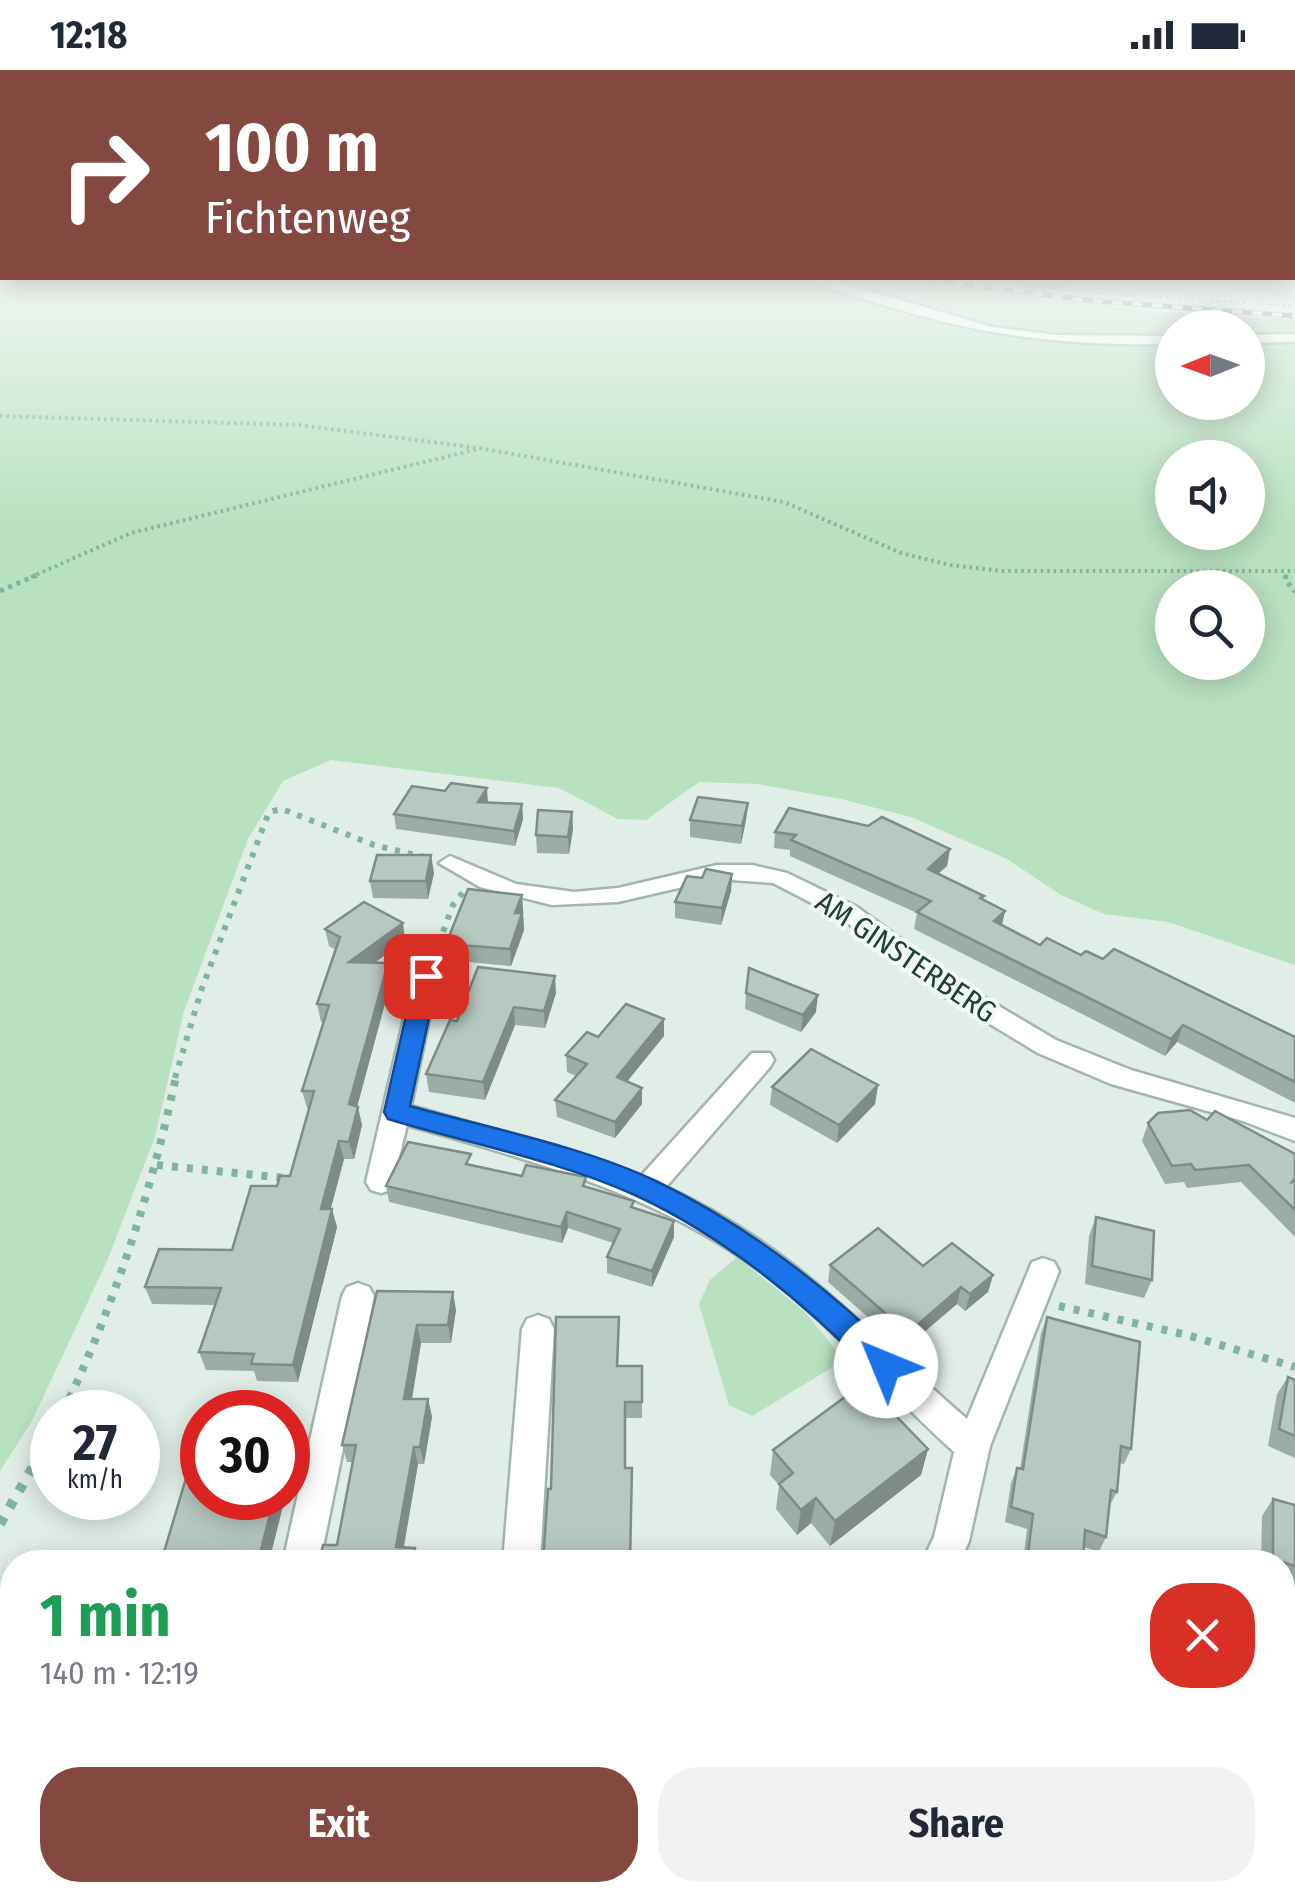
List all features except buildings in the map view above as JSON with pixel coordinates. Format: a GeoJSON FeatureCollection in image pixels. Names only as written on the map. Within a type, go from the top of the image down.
{"type":"FeatureCollection","features":[{"type":"Feature","properties":{"kind":"street","name":"AM GINSTERBERG"},"geometry":{"type":"LineString","coordinates":[[450,863],[474,878],[509,890],[568,898],[616,895],[717,872],[751,872],[783,879],[831,898],[931,975],[1043,1046],[1124,1078],[1220,1102],[1295,1130]]}},
{"type":"Feature","properties":{"kind":"street"},"geometry":{"type":"LineString","coordinates":[[380,1182],[426,976]]}},
{"type":"Feature","properties":{"kind":"street"},"geometry":{"type":"LineString","coordinates":[[647,1189],[761,1060]]}},
{"type":"Feature","properties":{"kind":"street"},"geometry":{"type":"LineString","coordinates":[[396,1112],[550,1155],[647,1189],[769,1260],[838,1317],[934,1414],[973,1446]]}},
{"type":"Feature","properties":{"kind":"street"},"geometry":{"type":"LineString","coordinates":[[946,1550],[973,1446],[1038,1284]]}},
{"type":"Feature","properties":{"kind":"street"},"geometry":{"type":"LineString","coordinates":[[304,1550],[358,1296]]}},
{"type":"Feature","properties":{"kind":"street"},"geometry":{"type":"LineString","coordinates":[[522,1550],[538,1328]]}},
{"type":"Feature","properties":{"kind":"path"},"geometry":{"type":"LineString","coordinates":[[0,416],[298,425],[479,448],[784,502],[901,553],[950,565],[1002,571],[1292,571]]}},
{"type":"Feature","properties":{"kind":"path"},"geometry":{"type":"LineString","coordinates":[[0,590],[131,534],[350,478],[461,456],[479,448]]}},
{"type":"Feature","properties":{"kind":"path"},"geometry":{"type":"LineString","coordinates":[[1292,571],[1285,580],[1295,592]]}},
{"type":"Feature","properties":{"kind":"path"},"geometry":{"type":"LineString","coordinates":[[73,1390],[156,1165],[176,1074],[226,917],[269,812],[282,809],[374,845],[450,863]]}},
{"type":"Feature","properties":{"kind":"path"},"geometry":{"type":"LineString","coordinates":[[426,976],[453,905],[474,878]]}},
{"type":"Feature","properties":{"kind":"path"},"geometry":{"type":"LineString","coordinates":[[156,1165],[290,1178]]}},
{"type":"Feature","properties":{"kind":"path"},"geometry":{"type":"LineString","coordinates":[[1038,1284],[1295,1367]]}},
{"type":"Feature","properties":{"kind":"path"},"geometry":{"type":"LineString","coordinates":[[0,1524],[30,1472]]}},
{"type":"Feature","properties":{"kind":"green space"},"geometry":{"type":"Polygon","coordinates":[[[0,357],[1155,357],[1155,420],[1265,420],[1265,357],[1295,357],[1295,965],[1168,922],[1104,914],[1061,895],[1007,859],[911,817],[841,799],[757,784],[699,782],[646,820],[618,819],[559,788],[331,760],[283,781],[248,839],[184,1011],[155,1137],[107,1261],[47,1390],[30,1390],[30,1424],[0,1471],[0,357]]]}},
{"type":"Feature","properties":{"kind":"green space"},"geometry":{"type":"Polygon","coordinates":[[[737,1257],[804,1311],[844,1360],[752,1416],[729,1405],[699,1304],[710,1280],[737,1257]]]}},
{"type":"Feature","properties":{"kind":"route"},"geometry":{"type":"LineString","coordinates":[[426,976],[396,1112],[550,1155],[647,1189],[769,1260],[838,1317],[886,1366]]}}]}
